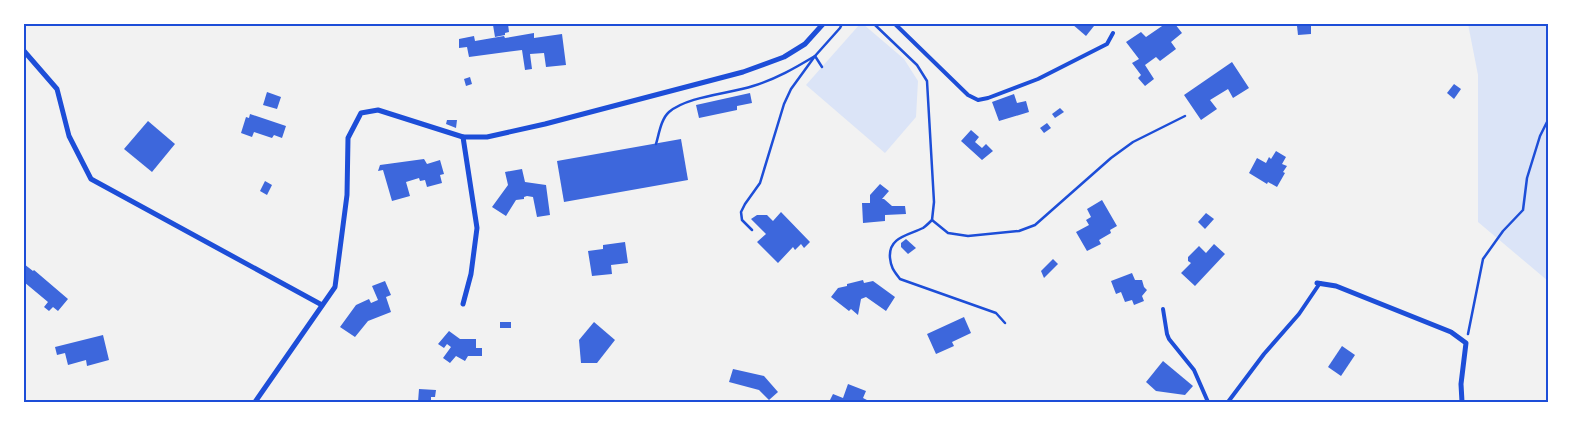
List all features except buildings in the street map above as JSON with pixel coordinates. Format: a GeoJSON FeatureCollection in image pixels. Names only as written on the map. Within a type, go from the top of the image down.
{"type":"FeatureCollection","features":[{"type":"Feature","properties":{"kind":"street"},"geometry":{"type":"LineString","coordinates":[[255,402],[335,287],[347,195],[348,138],[361,113],[378,110],[464,137],[487,137],[545,124],[743,72],[784,57],[806,44],[823,24]]}},
{"type":"Feature","properties":{"kind":"street"},"geometry":{"type":"LineString","coordinates":[[24,51],[57,89],[69,136],[91,178],[322,305]]}},
{"type":"Feature","properties":{"kind":"street"},"geometry":{"type":"LineString","coordinates":[[463,304],[471,274],[476,228],[464,137]]}},
{"type":"Feature","properties":{"kind":"street"},"geometry":{"type":"LineString","coordinates":[[1319,283],[1336,286],[1451,332],[1466,343],[1461,384],[1462,402]]}},
{"type":"Feature","properties":{"kind":"lane"},"geometry":{"type":"LineString","coordinates":[[895,24],[968,95],[978,100],[1038,79],[1106,44],[1113,33]]}},
{"type":"Feature","properties":{"kind":"lane"},"geometry":{"type":"LineString","coordinates":[[1228,402],[1264,354],[1299,314],[1319,283]]}},
{"type":"Feature","properties":{"kind":"lane"},"geometry":{"type":"LineString","coordinates":[[1163,309],[1169,339],[1194,370],[1208,402]]}},
{"type":"Feature","properties":{"kind":"path"},"geometry":{"type":"LineString","coordinates":[[752,230],[742,220],[742,212],[745,204],[760,183],[784,104],[791,89],[842,24]]}},
{"type":"Feature","properties":{"kind":"path"},"geometry":{"type":"LineString","coordinates":[[874,24],[917,65],[927,81],[934,202],[932,220],[924,228],[903,235],[894,243],[890,252],[891,268],[900,279],[996,313],[1005,323]]}},
{"type":"Feature","properties":{"kind":"path"},"geometry":{"type":"LineString","coordinates":[[815,56],[822,67]]}},
{"type":"Feature","properties":{"kind":"path"},"geometry":{"type":"LineString","coordinates":[[656,144],[667,113],[682,103],[753,86],[781,76],[815,56]]}},
{"type":"Feature","properties":{"kind":"path"},"geometry":{"type":"LineString","coordinates":[[932,220],[948,233],[968,236],[1019,231],[1035,224],[1111,158],[1133,142],[1185,116]]}},
{"type":"Feature","properties":{"kind":"path"},"geometry":{"type":"LineString","coordinates":[[1466,343],[1482,259],[1523,210],[1527,178],[1540,136],[1548,120]]}},
{"type":"Feature","properties":{"kind":"shaded area"},"geometry":{"type":"Polygon","coordinates":[[[860,24],[863,24],[904,59],[918,81],[916,117],[885,153],[806,85],[860,24]]]}},
{"type":"Feature","properties":{"kind":"shaded area"},"geometry":{"type":"Polygon","coordinates":[[[1468,24],[1548,24],[1548,281],[1478,222],[1478,75],[1468,24]]]}}]}
